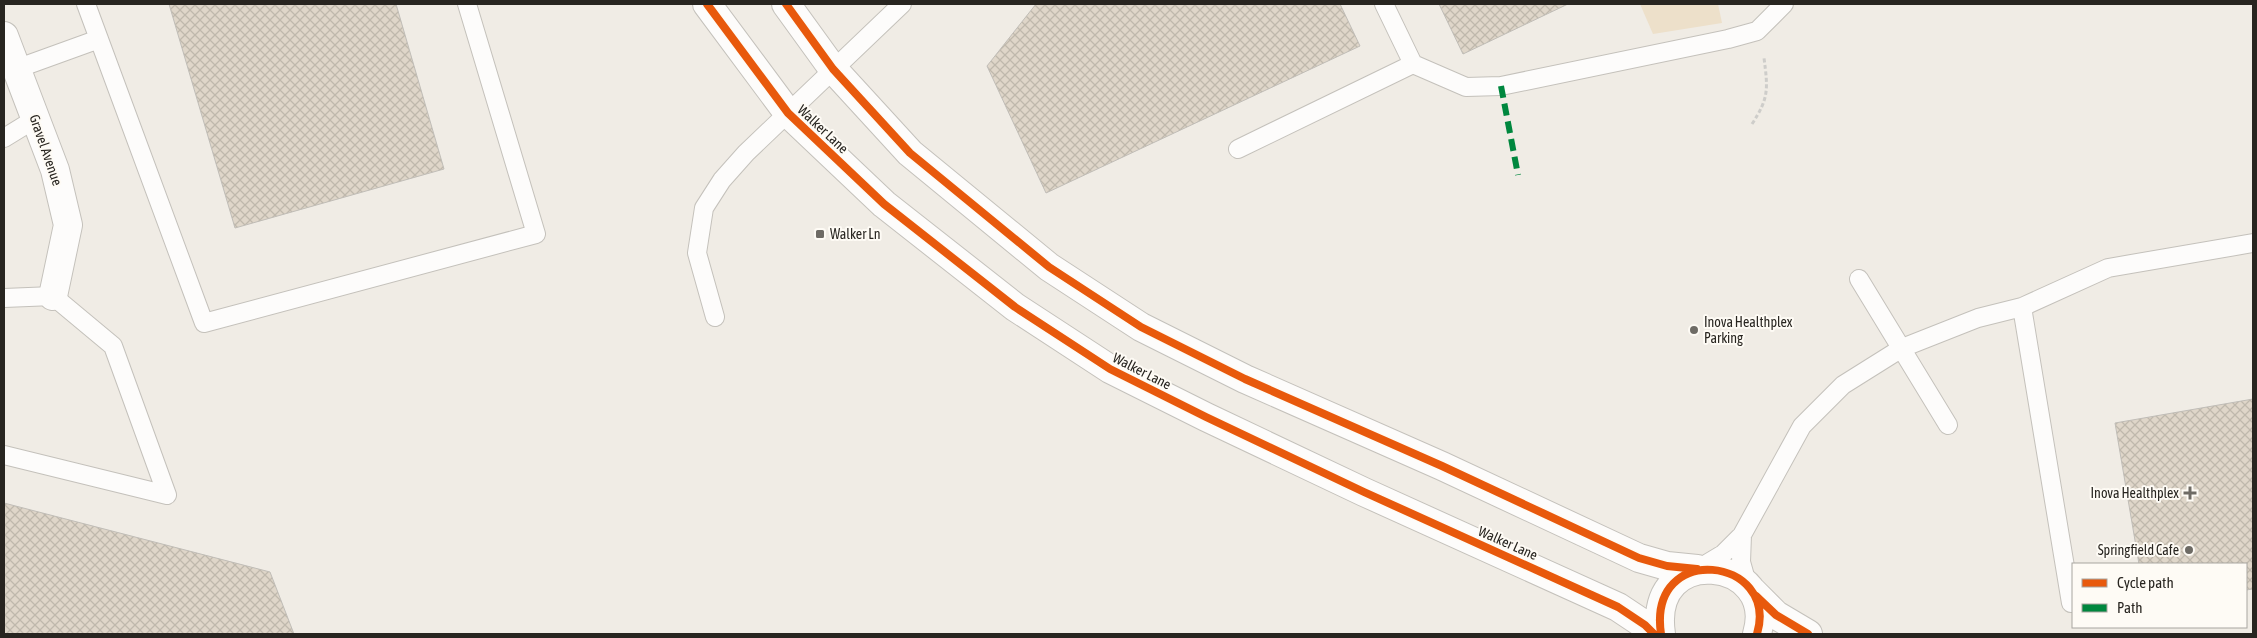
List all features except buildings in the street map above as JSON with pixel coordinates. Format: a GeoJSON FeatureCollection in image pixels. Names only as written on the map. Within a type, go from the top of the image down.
{"type":"FeatureCollection","features":[{"type":"Feature","properties":{"kind":"street","name":"Walker Lane"},"geometry":{"type":"LineString","coordinates":[[707,4],[788,113],[884,204],[1015,307],[1110,369],[1364,492],[1618,607],[1645,625],[1654,634]]}},
{"type":"Feature","properties":{"kind":"street"},"geometry":{"type":"LineString","coordinates":[[786,4],[833,69],[910,153],[1049,267],[1141,327],[1245,379],[1442,466],[1639,558],[1667,566],[1697,569],[1713,568],[1729,572],[1743,581],[1753,593],[1759,609],[1757,634]]}},
{"type":"Feature","properties":{"kind":"street","name":"Gravel Avenue"},"geometry":{"type":"LineString","coordinates":[[4,36],[55,170],[68,225],[53,296]]}},
{"type":"Feature","properties":{"kind":"street"},"geometry":{"type":"LineString","coordinates":[[1660,634],[1658,618],[1662,600],[1670,587],[1682,576],[1697,569]]}},
{"type":"Feature","properties":{"kind":"street"},"geometry":{"type":"LineString","coordinates":[[1748,587],[1776,615],[1808,634]]}},
{"type":"Feature","properties":{"kind":"lane"},"geometry":{"type":"LineString","coordinates":[[86,4],[204,324],[536,234],[467,4]]}},
{"type":"Feature","properties":{"kind":"lane"},"geometry":{"type":"LineString","coordinates":[[715,317],[697,253],[704,208],[722,180],[746,153],[902,4]]}},
{"type":"Feature","properties":{"kind":"lane"},"geometry":{"type":"LineString","coordinates":[[1384,4],[1413,64],[1466,86],[1501,86],[1728,39],[1757,31],[1784,4]]}},
{"type":"Feature","properties":{"kind":"lane"},"geometry":{"type":"LineString","coordinates":[[16,69],[99,39]]}},
{"type":"Feature","properties":{"kind":"lane"},"geometry":{"type":"LineString","coordinates":[[1238,149],[1413,64]]}},
{"type":"Feature","properties":{"kind":"lane"},"geometry":{"type":"LineString","coordinates":[[4,138],[35,118]]}},
{"type":"Feature","properties":{"kind":"lane"},"geometry":{"type":"LineString","coordinates":[[1697,569],[1723,554],[1742,535],[1802,426],[1843,385],[1902,348],[1978,318],[2022,307],[2108,268],[2253,243]]}},
{"type":"Feature","properties":{"kind":"lane"},"geometry":{"type":"LineString","coordinates":[[1859,278],[1948,425]]}},
{"type":"Feature","properties":{"kind":"lane"},"geometry":{"type":"LineString","coordinates":[[4,298],[53,296],[113,346],[167,495],[4,455]]}},
{"type":"Feature","properties":{"kind":"lane"},"geometry":{"type":"LineString","coordinates":[[2022,307],[2071,604]]}},
{"type":"Feature","properties":{"kind":"lane"},"geometry":{"type":"LineString","coordinates":[[1742,535],[1741,562],[1748,587]]}},
{"type":"Feature","properties":{"kind":"path"},"geometry":{"type":"LineString","coordinates":[[1752,124],[1763,107],[1767,87],[1763,49],[1757,31]]}},
{"type":"Feature","properties":{"kind":"shaded area"},"geometry":{"type":"Polygon","coordinates":[[[1640,4],[1718,4],[1722,23],[1653,34],[1640,4]]]}},
{"type":"Feature","properties":{"kind":"marked path"},"geometry":{"type":"LineString","coordinates":[[1501,86],[1518,175]]}},
{"type":"Feature","properties":{"kind":"cycle path"},"geometry":{"type":"LineString","coordinates":[[707,4],[788,113],[884,204],[1015,307],[1110,369],[1364,492],[1618,607],[1645,625],[1654,634]]}},
{"type":"Feature","properties":{"kind":"cycle path"},"geometry":{"type":"LineString","coordinates":[[786,4],[833,69],[910,153],[1049,267],[1141,327],[1245,379],[1442,466],[1639,558],[1667,566],[1697,569]]}},
{"type":"Feature","properties":{"kind":"cycle path"},"geometry":{"type":"LineString","coordinates":[[1661,634],[1662,604],[1673,584],[1691,572],[1712,570],[1733,575],[1750,588],[1759,608],[1757,634]]}},
{"type":"Feature","properties":{"kind":"cycle path"},"geometry":{"type":"LineString","coordinates":[[1756,596],[1776,615],[1808,634]]}},
{"type":"Feature","properties":{"kind":"place","name":"Walker Ln"},"geometry":{"type":"Point","coordinates":[820,234]}},
{"type":"Feature","properties":{"kind":"place","name":"Inova Healthplex Parking"},"geometry":{"type":"Point","coordinates":[1694,330]}},
{"type":"Feature","properties":{"kind":"place","name":"Inova Healthplex"},"geometry":{"type":"Point","coordinates":[2190,493]}},
{"type":"Feature","properties":{"kind":"place","name":"Springfield Cafe"},"geometry":{"type":"Point","coordinates":[2189,550]}}]}
